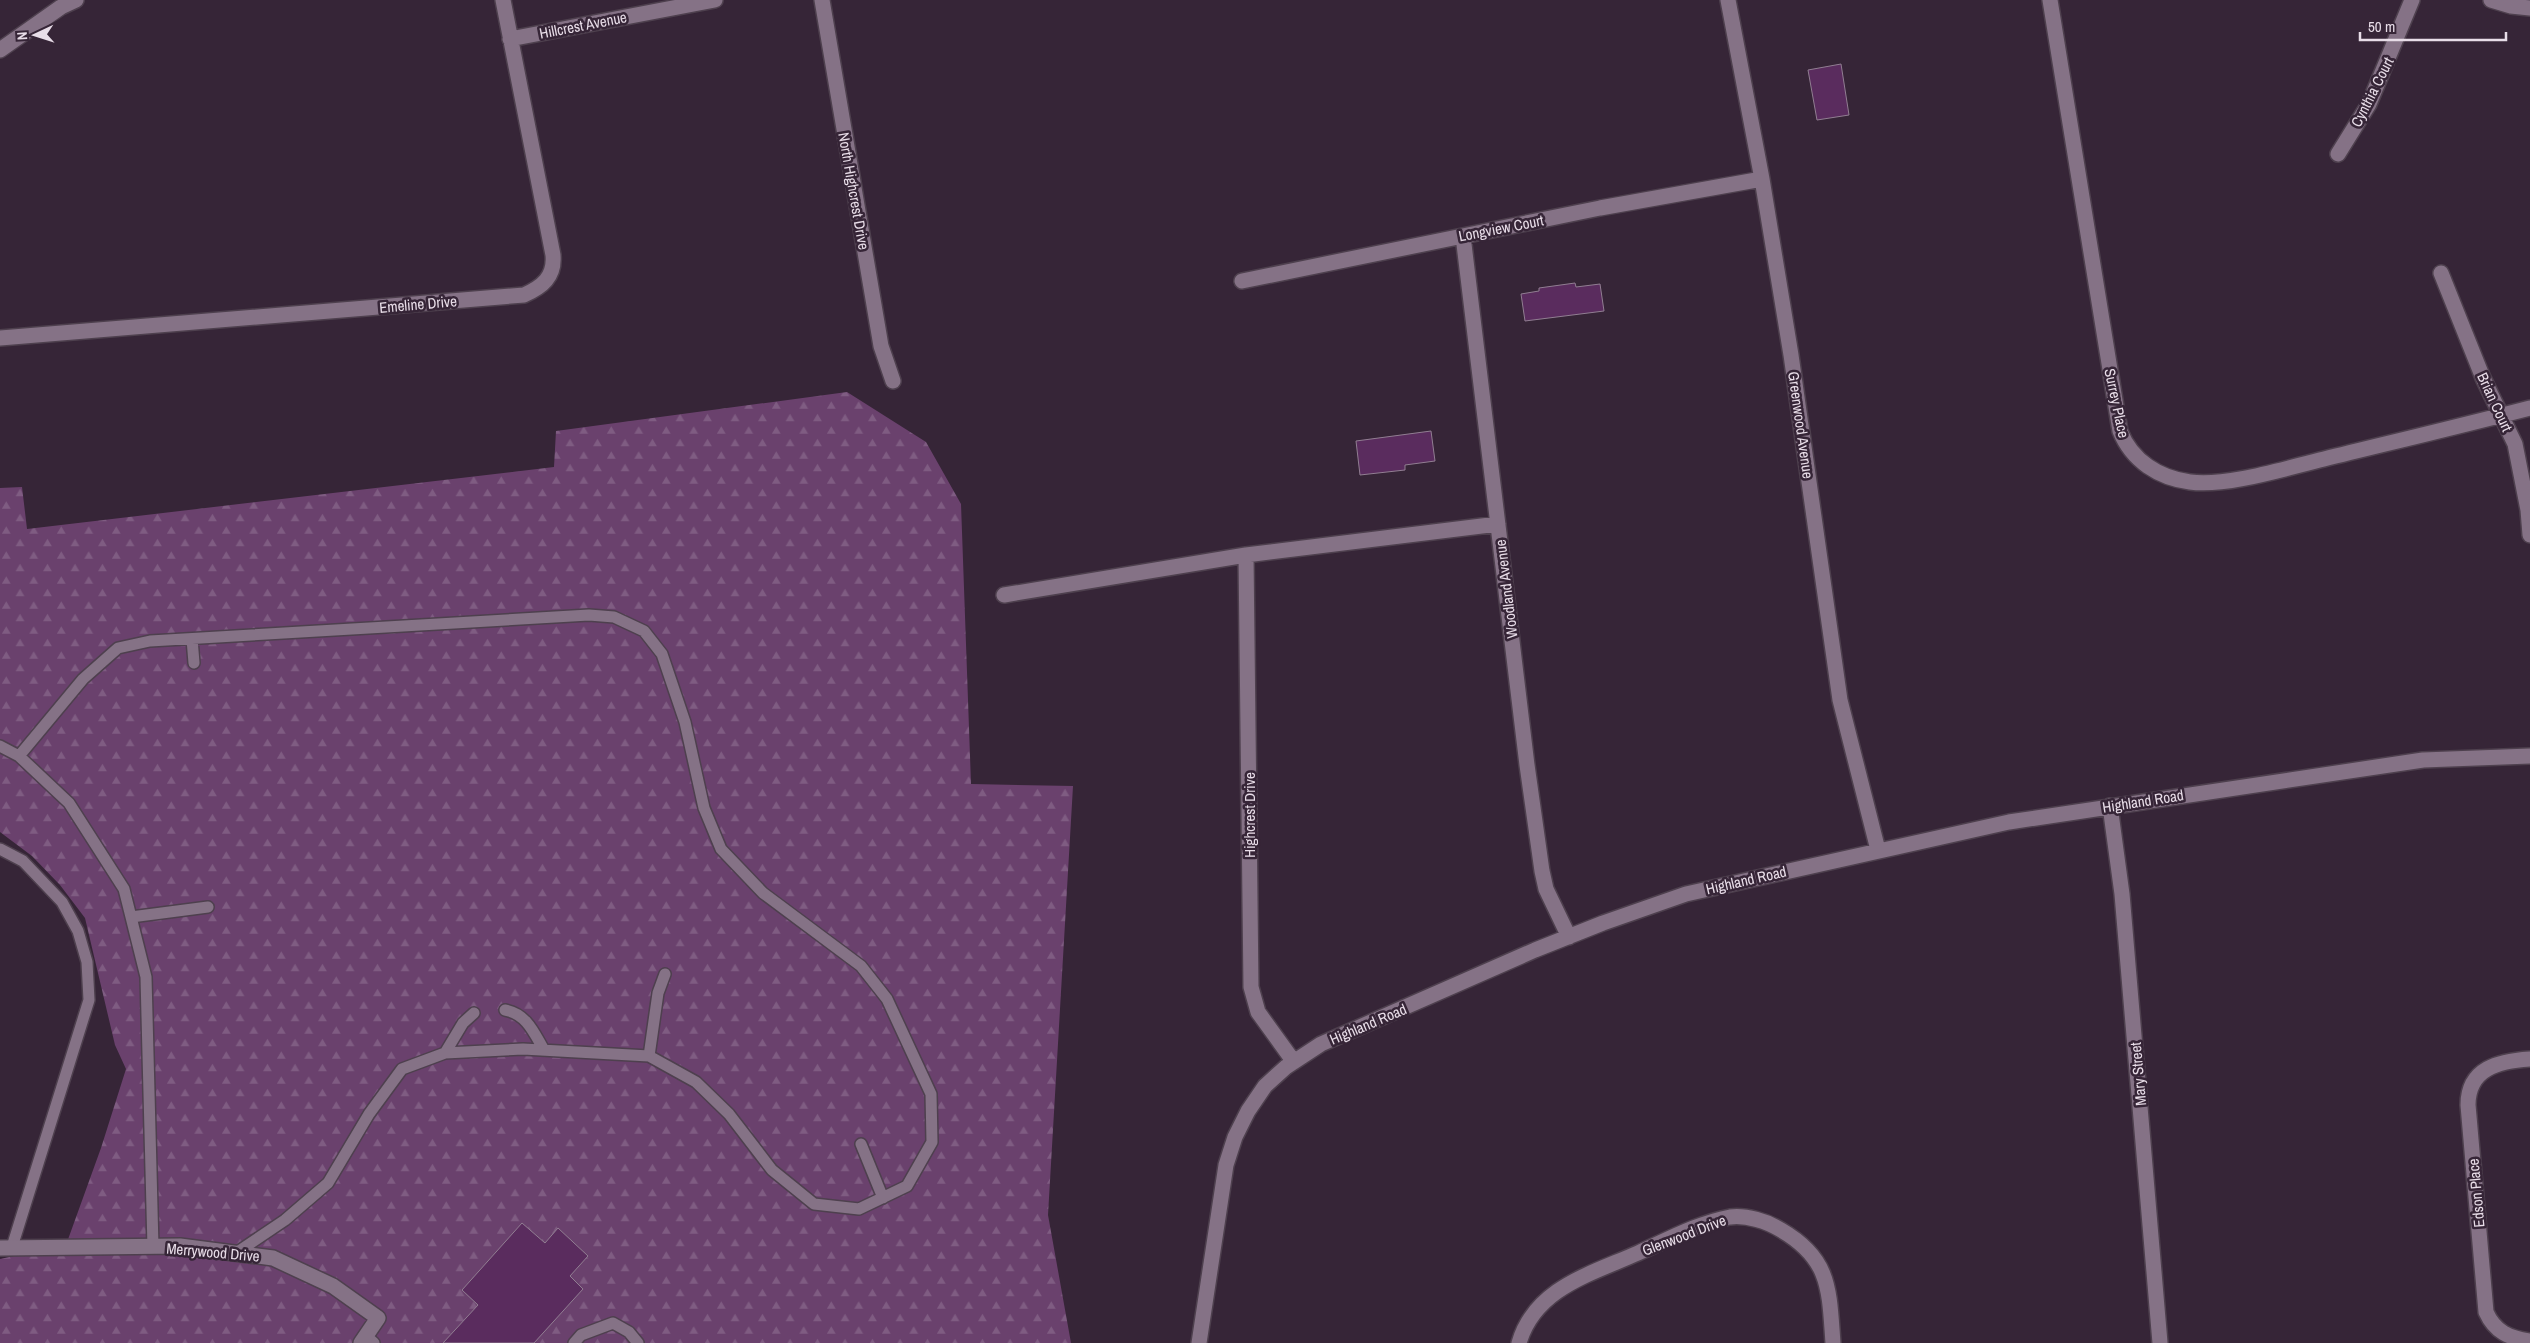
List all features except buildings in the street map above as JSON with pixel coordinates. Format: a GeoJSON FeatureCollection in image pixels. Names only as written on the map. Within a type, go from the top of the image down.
{"type":"FeatureCollection","features":[{"type":"Feature","properties":{"kind":"street"},"geometry":{"type":"LineString","coordinates":[[0,50],[61,7],[76,0]]}},
{"type":"Feature","properties":{"kind":"street","name":"Emeline Drive"},"geometry":{"type":"LineString","coordinates":[[0,338],[524,294],[536,289],[547,281],[554,263],[502,0]]}},
{"type":"Feature","properties":{"kind":"street","name":"Hillcrest Avenue"},"geometry":{"type":"LineString","coordinates":[[510,39],[715,0]]}},
{"type":"Feature","properties":{"kind":"street","name":"North Highcrest Drive"},"geometry":{"type":"LineString","coordinates":[[822,0],[881,346],[893,381]]}},
{"type":"Feature","properties":{"kind":"street","name":"Greenwood Avenue"},"geometry":{"type":"LineString","coordinates":[[1728,0],[1762,179],[1792,365],[1840,700],[1878,850]]}},
{"type":"Feature","properties":{"kind":"street","name":"Surrey Place"},"geometry":{"type":"LineString","coordinates":[[2050,0],[2120,431],[2124,442],[2135,456],[2150,468],[2169,477],[2190,482],[2212,483],[2284,468],[2530,408]]}},
{"type":"Feature","properties":{"kind":"street","name":"Cynthia Court"},"geometry":{"type":"LineString","coordinates":[[2338,154],[2369,104],[2412,0]]}},
{"type":"Feature","properties":{"kind":"street"},"geometry":{"type":"LineString","coordinates":[[2491,0],[2511,6],[2530,8]]}},
{"type":"Feature","properties":{"kind":"street","name":"Longview Court"},"geometry":{"type":"LineString","coordinates":[[1242,280],[1762,179]]}},
{"type":"Feature","properties":{"kind":"street","name":"Woodland Avenue"},"geometry":{"type":"LineString","coordinates":[[1463,236],[1527,765],[1542,871],[1546,889],[1569,937]]}},
{"type":"Feature","properties":{"kind":"street","name":"Brian Court"},"geometry":{"type":"LineString","coordinates":[[2441,273],[2483,378],[2515,444],[2528,510],[2530,535]]}},
{"type":"Feature","properties":{"kind":"street"},"geometry":{"type":"LineString","coordinates":[[1004,595],[1246,556],[1498,524]]}},
{"type":"Feature","properties":{"kind":"street","name":"Highcrest Drive"},"geometry":{"type":"LineString","coordinates":[[1246,556],[1251,987],[1258,1012],[1294,1062]]}},
{"type":"Feature","properties":{"kind":"street","name":"Highland Road"},"geometry":{"type":"LineString","coordinates":[[1199,1343],[1226,1165],[1234,1138],[1248,1111],[1265,1086],[1294,1062],[1321,1044],[1569,937],[1686,894],[2009,822],[2423,760],[2530,756]]}},
{"type":"Feature","properties":{"kind":"street","name":"Mary Street"},"geometry":{"type":"LineString","coordinates":[[2110,806],[2122,894],[2160,1343]]}},
{"type":"Feature","properties":{"kind":"street","name":"Edson Place"},"geometry":{"type":"LineString","coordinates":[[2530,1059],[2509,1060],[2484,1071],[2468,1093],[2468,1106],[2486,1312],[2491,1323],[2501,1332],[2515,1338],[2530,1341]]}},
{"type":"Feature","properties":{"kind":"street","name":"Glenwood Drive"},"geometry":{"type":"LineString","coordinates":[[1519,1343],[1532,1315],[1554,1292],[1691,1230],[1732,1217],[1767,1222],[1801,1241],[1812,1253],[1826,1284],[1833,1343]]}},
{"type":"Feature","properties":{"kind":"street","name":"Merrywood Drive"},"geometry":{"type":"LineString","coordinates":[[6,1248],[180,1246],[273,1258],[332,1286],[378,1318],[367,1341]]}},
{"type":"Feature","properties":{"kind":"lane"},"geometry":{"type":"LineString","coordinates":[[19,756],[82,679],[118,648],[150,641],[192,638],[589,615],[614,617],[644,631],[662,654],[685,722],[704,808],[721,849],[762,893],[861,966],[887,999],[930,1094],[932,1142],[907,1186],[858,1209],[814,1204],[772,1170],[728,1114],[696,1082],[649,1056],[544,1050],[445,1053],[402,1069],[369,1114],[328,1183],[285,1220],[236,1254]]}},
{"type":"Feature","properties":{"kind":"lane"},"geometry":{"type":"LineString","coordinates":[[192,638],[194,663]]}},
{"type":"Feature","properties":{"kind":"lane"},"geometry":{"type":"LineString","coordinates":[[0,746],[19,756],[69,803],[124,889],[146,977],[154,1247]]}},
{"type":"Feature","properties":{"kind":"lane"},"geometry":{"type":"LineString","coordinates":[[0,850],[23,861],[62,902],[78,931],[87,962],[89,1000],[6,1248]]}},
{"type":"Feature","properties":{"kind":"lane"},"geometry":{"type":"LineString","coordinates":[[131,917],[208,907]]}},
{"type":"Feature","properties":{"kind":"lane"},"geometry":{"type":"LineString","coordinates":[[649,1056],[658,993],[665,974]]}},
{"type":"Feature","properties":{"kind":"lane"},"geometry":{"type":"LineString","coordinates":[[505,1010],[515,1012],[528,1022],[544,1050]]}},
{"type":"Feature","properties":{"kind":"lane"},"geometry":{"type":"LineString","coordinates":[[445,1053],[463,1023],[474,1013]]}},
{"type":"Feature","properties":{"kind":"lane"},"geometry":{"type":"LineString","coordinates":[[861,1144],[883,1198]]}},
{"type":"Feature","properties":{"kind":"lane"},"geometry":{"type":"LineString","coordinates":[[574,1343],[581,1335],[613,1323],[629,1332],[638,1343]]}},
{"type":"Feature","properties":{"kind":"green space"},"geometry":{"type":"Polygon","coordinates":[[[847,392],[926,442],[961,504],[971,784],[1073,786],[1048,1215],[1071,1343],[0,1343],[0,1259],[66,1245],[101,1148],[126,1069],[115,1045],[85,918],[60,885],[32,856],[0,832],[0,488],[22,487],[27,529],[554,467],[556,431],[847,392]]]}}]}
